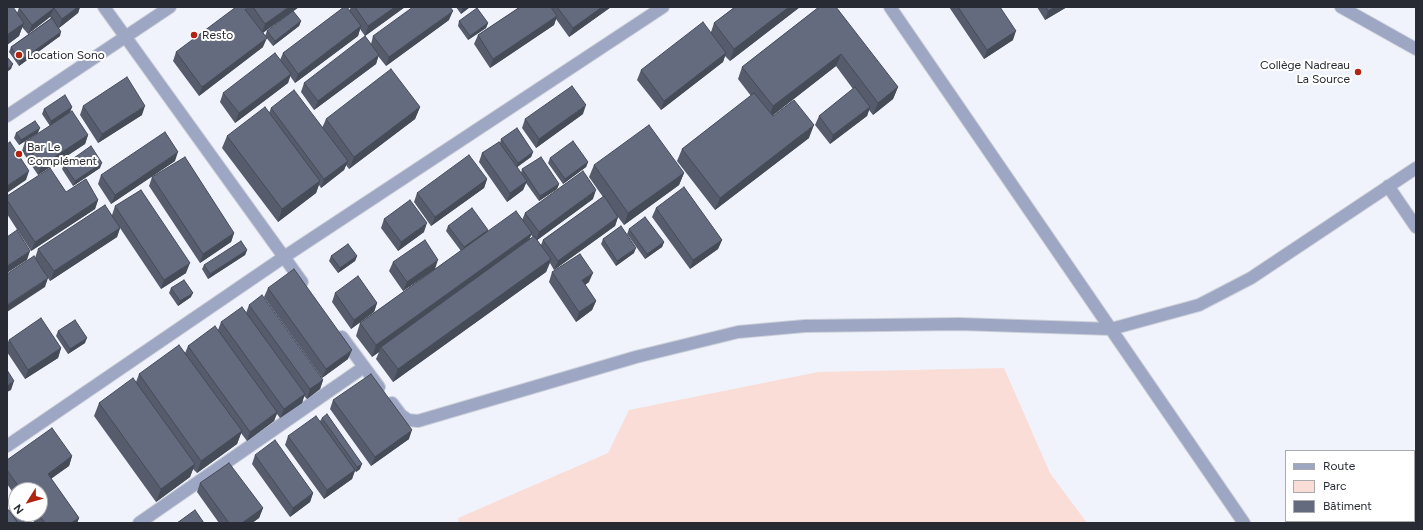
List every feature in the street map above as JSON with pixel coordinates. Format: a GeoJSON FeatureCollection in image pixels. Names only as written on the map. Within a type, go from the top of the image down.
{"type":"FeatureCollection","features":[{"type":"Feature","properties":{"kind":"street"},"geometry":{"type":"LineString","coordinates":[[104,7],[308,290]]}},
{"type":"Feature","properties":{"kind":"street"},"geometry":{"type":"LineString","coordinates":[[7,116],[124,36],[170,7]]}},
{"type":"Feature","properties":{"kind":"street"},"geometry":{"type":"LineString","coordinates":[[7,446],[284,257],[663,7]]}},
{"type":"Feature","properties":{"kind":"street"},"geometry":{"type":"LineString","coordinates":[[890,7],[1244,523]]}},
{"type":"Feature","properties":{"kind":"street"},"geometry":{"type":"LineString","coordinates":[[1341,7],[1416,49]]}},
{"type":"Feature","properties":{"kind":"street"},"geometry":{"type":"LineString","coordinates":[[336,328],[401,415],[408,420],[418,421],[636,357],[738,332],[805,326],[959,324],[1111,329],[1199,305],[1251,278],[1416,168]]}},
{"type":"Feature","properties":{"kind":"street"},"geometry":{"type":"LineString","coordinates":[[1388,186],[1416,226]]}},
{"type":"Feature","properties":{"kind":"street"},"geometry":{"type":"LineString","coordinates":[[139,523],[364,367]]}},
{"type":"Feature","properties":{"kind":"green space"},"geometry":{"type":"Polygon","coordinates":[[[1004,368],[1050,473],[1087,523],[459,523],[458,518],[608,453],[629,410],[818,372],[1004,368]]]}},
{"type":"Feature","properties":{"kind":"building"},"geometry":{"type":"Polygon","coordinates":[[[7,7],[13,7],[24,23],[7,35],[7,7]]]}},
{"type":"Feature","properties":{"kind":"building"},"geometry":{"type":"Polygon","coordinates":[[[78,7],[62,19],[54,8],[32,25],[19,8],[78,7]]]}},
{"type":"Feature","properties":{"kind":"building"},"geometry":{"type":"Polygon","coordinates":[[[236,7],[243,7],[267,38],[202,87],[176,52],[236,7]]]}},
{"type":"Feature","properties":{"kind":"building"},"geometry":{"type":"Polygon","coordinates":[[[253,7],[289,7],[265,24],[253,7]]]}},
{"type":"Feature","properties":{"kind":"building"},"geometry":{"type":"Polygon","coordinates":[[[344,7],[347,7],[361,26],[298,74],[283,53],[344,7]]]}},
{"type":"Feature","properties":{"kind":"building"},"geometry":{"type":"Polygon","coordinates":[[[355,7],[395,7],[368,26],[355,7]]]}},
{"type":"Feature","properties":{"kind":"building"},"geometry":{"type":"Polygon","coordinates":[[[413,7],[450,7],[453,11],[389,57],[373,36],[413,7]]]}},
{"type":"Feature","properties":{"kind":"building"},"geometry":{"type":"Polygon","coordinates":[[[520,7],[551,7],[557,16],[493,59],[478,35],[520,7]]]}},
{"type":"Feature","properties":{"kind":"building"},"geometry":{"type":"Polygon","coordinates":[[[557,7],[602,7],[573,28],[557,7]]]}},
{"type":"Feature","properties":{"kind":"building"},"geometry":{"type":"Polygon","coordinates":[[[735,7],[789,7],[734,49],[714,23],[735,7]]]}},
{"type":"Feature","properties":{"kind":"building"},"geometry":{"type":"Polygon","coordinates":[[[819,7],[836,7],[898,87],[878,103],[841,54],[773,106],[742,67],[819,7]]]}},
{"type":"Feature","properties":{"kind":"building"},"geometry":{"type":"Polygon","coordinates":[[[958,7],[1000,7],[1016,31],[987,50],[958,7]]]}},
{"type":"Feature","properties":{"kind":"building"},"geometry":{"type":"Polygon","coordinates":[[[1046,7],[1055,7],[1048,11],[1046,7]]]}},
{"type":"Feature","properties":{"kind":"building"},"geometry":{"type":"Polygon","coordinates":[[[477,8],[488,23],[470,36],[459,21],[477,8]]]}},
{"type":"Feature","properties":{"kind":"building"},"geometry":{"type":"Polygon","coordinates":[[[293,11],[301,21],[275,41],[267,31],[293,11]]]}},
{"type":"Feature","properties":{"kind":"building"},"geometry":{"type":"Polygon","coordinates":[[[52,18],[61,32],[20,61],[11,47],[52,18]]]}},
{"type":"Feature","properties":{"kind":"building"},"geometry":{"type":"Polygon","coordinates":[[[703,22],[726,53],[664,101],[641,70],[703,22]]]}},
{"type":"Feature","properties":{"kind":"building"},"geometry":{"type":"Polygon","coordinates":[[[365,36],[379,55],[318,101],[304,83],[365,36]]]}},
{"type":"Feature","properties":{"kind":"building"},"geometry":{"type":"Polygon","coordinates":[[[275,53],[291,74],[239,113],[223,93],[275,53]]]}},
{"type":"Feature","properties":{"kind":"building"},"geometry":{"type":"Polygon","coordinates":[[[7,57],[13,64],[7,69],[7,57]]]}},
{"type":"Feature","properties":{"kind":"building"},"geometry":{"type":"Polygon","coordinates":[[[391,69],[420,107],[354,157],[326,119],[391,69]]]}},
{"type":"Feature","properties":{"kind":"building"},"geometry":{"type":"Polygon","coordinates":[[[127,77],[145,106],[102,134],[83,106],[127,77]]]}},
{"type":"Feature","properties":{"kind":"building"},"geometry":{"type":"Polygon","coordinates":[[[572,86],[586,105],[539,139],[525,119],[572,86]]]}},
{"type":"Feature","properties":{"kind":"building"},"geometry":{"type":"Polygon","coordinates":[[[855,87],[870,107],[833,135],[819,116],[855,87]]]}},
{"type":"Feature","properties":{"kind":"building"},"geometry":{"type":"Polygon","coordinates":[[[294,90],[348,161],[324,179],[271,108],[294,90]]]}},
{"type":"Feature","properties":{"kind":"building"},"geometry":{"type":"Polygon","coordinates":[[[754,93],[773,116],[794,100],[814,125],[720,198],[682,149],[754,93]]]}},
{"type":"Feature","properties":{"kind":"building"},"geometry":{"type":"Polygon","coordinates":[[[65,95],[72,107],[51,121],[44,109],[65,95]]]}},
{"type":"Feature","properties":{"kind":"building"},"geometry":{"type":"Polygon","coordinates":[[[265,107],[320,181],[282,209],[227,136],[265,107]]]}},
{"type":"Feature","properties":{"kind":"building"},"geometry":{"type":"Polygon","coordinates":[[[72,111],[88,135],[41,166],[25,142],[72,111]]]}},
{"type":"Feature","properties":{"kind":"building"},"geometry":{"type":"Polygon","coordinates":[[[35,121],[40,128],[21,140],[16,133],[35,121]]]}},
{"type":"Feature","properties":{"kind":"building"},"geometry":{"type":"Polygon","coordinates":[[[649,125],[684,173],[628,213],[594,165],[649,125]]]}},
{"type":"Feature","properties":{"kind":"building"},"geometry":{"type":"Polygon","coordinates":[[[517,128],[533,152],[518,163],[501,139],[517,128]]]}},
{"type":"Feature","properties":{"kind":"building"},"geometry":{"type":"Polygon","coordinates":[[[165,132],[178,152],[115,195],[101,175],[165,132]]]}},
{"type":"Feature","properties":{"kind":"building"},"geometry":{"type":"Polygon","coordinates":[[[573,141],[588,162],[565,179],[550,158],[573,141]]]}},
{"type":"Feature","properties":{"kind":"building"},"geometry":{"type":"Polygon","coordinates":[[[10,142],[29,171],[7,186],[7,144],[10,142]]]}},
{"type":"Feature","properties":{"kind":"building"},"geometry":{"type":"Polygon","coordinates":[[[499,142],[527,181],[510,193],[482,153],[499,142]]]}},
{"type":"Feature","properties":{"kind":"building"},"geometry":{"type":"Polygon","coordinates":[[[91,146],[102,163],[75,181],[64,165],[91,146]]]}},
{"type":"Feature","properties":{"kind":"building"},"geometry":{"type":"Polygon","coordinates":[[[469,155],[487,179],[435,217],[417,193],[469,155]]]}},
{"type":"Feature","properties":{"kind":"building"},"geometry":{"type":"Polygon","coordinates":[[[185,157],[234,233],[203,254],[152,177],[185,157]]]}},
{"type":"Feature","properties":{"kind":"building"},"geometry":{"type":"Polygon","coordinates":[[[541,157],[559,184],[540,196],[522,169],[541,157]]]}},
{"type":"Feature","properties":{"kind":"building"},"geometry":{"type":"Polygon","coordinates":[[[50,168],[66,192],[86,179],[98,200],[35,242],[7,200],[7,196],[50,168]]]}},
{"type":"Feature","properties":{"kind":"building"},"geometry":{"type":"Polygon","coordinates":[[[583,171],[596,190],[539,232],[525,213],[583,171]]]}},
{"type":"Feature","properties":{"kind":"building"},"geometry":{"type":"Polygon","coordinates":[[[684,187],[722,240],[693,260],[656,208],[684,187]]]}},
{"type":"Feature","properties":{"kind":"building"},"geometry":{"type":"Polygon","coordinates":[[[141,190],[190,263],[164,280],[115,206],[141,190]]]}},
{"type":"Feature","properties":{"kind":"building"},"geometry":{"type":"Polygon","coordinates":[[[604,196],[618,217],[558,261],[543,240],[604,196]]]}},
{"type":"Feature","properties":{"kind":"building"},"geometry":{"type":"Polygon","coordinates":[[[410,200],[427,223],[401,242],[384,219],[410,200]]]}},
{"type":"Feature","properties":{"kind":"building"},"geometry":{"type":"Polygon","coordinates":[[[105,205],[120,228],[54,271],[38,249],[105,205]]]}},
{"type":"Feature","properties":{"kind":"building"},"geometry":{"type":"Polygon","coordinates":[[[472,208],[488,230],[464,247],[448,226],[472,208]]]}},
{"type":"Feature","properties":{"kind":"building"},"geometry":{"type":"Polygon","coordinates":[[[516,211],[532,233],[376,345],[360,323],[516,211]]]}},
{"type":"Feature","properties":{"kind":"building"},"geometry":{"type":"Polygon","coordinates":[[[645,217],[664,242],[647,254],[629,229],[645,217]]]}},
{"type":"Feature","properties":{"kind":"building"},"geometry":{"type":"Polygon","coordinates":[[[621,226],[636,248],[617,261],[603,239],[621,226]]]}},
{"type":"Feature","properties":{"kind":"building"},"geometry":{"type":"Polygon","coordinates":[[[17,230],[30,251],[7,266],[7,237],[17,230]]]}},
{"type":"Feature","properties":{"kind":"building"},"geometry":{"type":"Polygon","coordinates":[[[534,236],[551,259],[398,369],[381,347],[534,236]]]}},
{"type":"Feature","properties":{"kind":"building"},"geometry":{"type":"Polygon","coordinates":[[[425,240],[438,260],[407,282],[393,262],[425,240]]]}},
{"type":"Feature","properties":{"kind":"building"},"geometry":{"type":"Polygon","coordinates":[[[241,241],[247,250],[210,274],[204,265],[241,241]]]}},
{"type":"Feature","properties":{"kind":"building"},"geometry":{"type":"Polygon","coordinates":[[[348,244],[357,256],[340,268],[331,256],[348,244]]]}},
{"type":"Feature","properties":{"kind":"building"},"geometry":{"type":"Polygon","coordinates":[[[580,254],[593,273],[582,280],[596,301],[579,312],[552,272],[580,254]]]}},
{"type":"Feature","properties":{"kind":"building"},"geometry":{"type":"Polygon","coordinates":[[[34,256],[48,278],[7,305],[7,274],[34,256]]]}},
{"type":"Feature","properties":{"kind":"building"},"geometry":{"type":"Polygon","coordinates":[[[294,269],[352,350],[326,369],[268,288],[294,269]]]}},
{"type":"Feature","properties":{"kind":"building"},"geometry":{"type":"Polygon","coordinates":[[[358,276],[377,303],[354,320],[335,293],[358,276]]]}},
{"type":"Feature","properties":{"kind":"building"},"geometry":{"type":"Polygon","coordinates":[[[184,280],[193,293],[180,301],[171,288],[184,280]]]}},
{"type":"Feature","properties":{"kind":"building"},"geometry":{"type":"Polygon","coordinates":[[[262,295],[323,380],[310,389],[249,305],[262,295]]]}},
{"type":"Feature","properties":{"kind":"building"},"geometry":{"type":"Polygon","coordinates":[[[242,307],[305,394],[284,409],[221,322],[242,307]]]}},
{"type":"Feature","properties":{"kind":"building"},"geometry":{"type":"Polygon","coordinates":[[[41,318],[61,348],[28,370],[9,340],[41,318]]]}},
{"type":"Feature","properties":{"kind":"building"},"geometry":{"type":"Polygon","coordinates":[[[75,320],[87,338],[70,349],[58,331],[75,320]]]}},
{"type":"Feature","properties":{"kind":"building"},"geometry":{"type":"Polygon","coordinates":[[[215,326],[277,412],[250,432],[188,346],[215,326]]]}},
{"type":"Feature","properties":{"kind":"building"},"geometry":{"type":"Polygon","coordinates":[[[179,345],[242,431],[201,461],[139,374],[179,345]]]}},
{"type":"Feature","properties":{"kind":"building"},"geometry":{"type":"Polygon","coordinates":[[[7,370],[14,381],[7,386],[7,370]]]}},
{"type":"Feature","properties":{"kind":"building"},"geometry":{"type":"Polygon","coordinates":[[[371,374],[412,430],[375,457],[333,400],[371,374]]]}},
{"type":"Feature","properties":{"kind":"building"},"geometry":{"type":"Polygon","coordinates":[[[133,378],[195,464],[161,489],[99,403],[133,378]]]}},
{"type":"Feature","properties":{"kind":"building"},"geometry":{"type":"Polygon","coordinates":[[[327,414],[362,464],[357,467],[322,418],[327,414]]]}},
{"type":"Feature","properties":{"kind":"building"},"geometry":{"type":"Polygon","coordinates":[[[316,416],[355,470],[327,490],[288,436],[316,416]]]}},
{"type":"Feature","properties":{"kind":"building"},"geometry":{"type":"Polygon","coordinates":[[[52,428],[72,456],[48,474],[79,518],[71,523],[45,523],[44,522],[48,522],[48,482],[15,482],[7,470],[7,460],[52,428]]]}},
{"type":"Feature","properties":{"kind":"building"},"geometry":{"type":"Polygon","coordinates":[[[275,440],[313,493],[293,508],[255,455],[275,440]]]}},
{"type":"Feature","properties":{"kind":"building"},"geometry":{"type":"Polygon","coordinates":[[[229,463],[263,508],[242,523],[229,523],[200,483],[229,463]]]}},
{"type":"Feature","properties":{"kind":"building"},"geometry":{"type":"Polygon","coordinates":[[[195,510],[204,523],[177,523],[195,510]]]}},
{"type":"Feature","properties":{"kind":"building"},"geometry":{"type":"Polygon","coordinates":[[[7,511],[8,522],[18,523],[7,523],[7,511]]]}},
{"type":"Feature","properties":{"kind":"place","name":"Resto"},"geometry":{"type":"Point","coordinates":[194,35]}},
{"type":"Feature","properties":{"kind":"place","name":"Location Sono"},"geometry":{"type":"Point","coordinates":[19,55]}},
{"type":"Feature","properties":{"kind":"place","name":"Collège Nadreau La Source"},"geometry":{"type":"Point","coordinates":[1358,72]}},
{"type":"Feature","properties":{"kind":"place","name":"Bar Le Complément"},"geometry":{"type":"Point","coordinates":[19,154]}}]}
